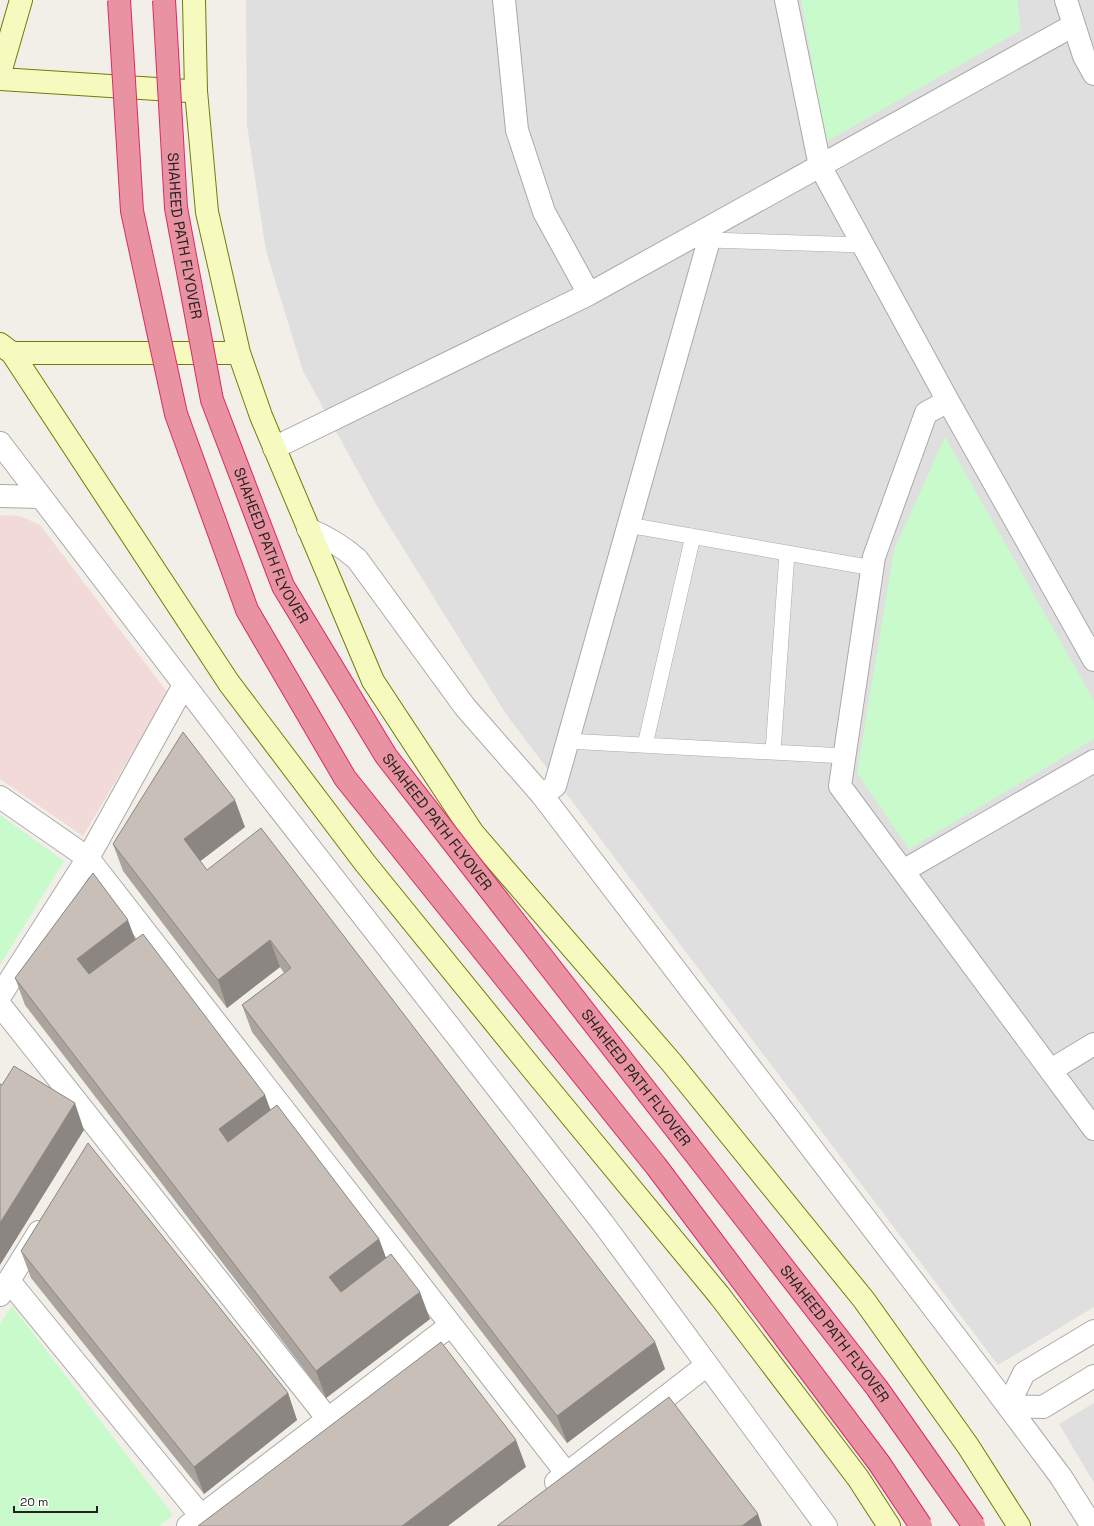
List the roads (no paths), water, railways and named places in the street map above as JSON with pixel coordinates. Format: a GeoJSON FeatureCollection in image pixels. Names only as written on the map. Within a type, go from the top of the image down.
{"type":"FeatureCollection","features":[{"type":"Feature","properties":{"kind":"highway"},"geometry":{"type":"LineString","coordinates":[[118,0],[134,219],[176,414],[247,610],[345,778],[656,1166],[879,1463],[922,1526]]}},
{"type":"Feature","properties":{"kind":"highway","name":"SHAHEED PATH FLYOVER"},"geometry":{"type":"LineString","coordinates":[[164,0],[176,208],[212,400],[283,586],[386,756],[877,1388],[974,1526]]}},
{"type":"Feature","properties":{"kind":"street"},"geometry":{"type":"LineString","coordinates":[[0,73],[21,0]]}},
{"type":"Feature","properties":{"kind":"street","name":"SHAHEED PATH FLYOVER"},"geometry":{"type":"LineString","coordinates":[[194,0],[196,91],[207,212],[239,353],[274,448],[373,681],[473,833],[671,1062],[864,1300],[968,1446],[1019,1526]]}},
{"type":"Feature","properties":{"kind":"street"},"geometry":{"type":"LineString","coordinates":[[504,0],[517,130],[544,212],[590,294]]}},
{"type":"Feature","properties":{"kind":"street"},"geometry":{"type":"LineString","coordinates":[[786,0],[820,166],[948,401],[1094,660]]}},
{"type":"Feature","properties":{"kind":"street"},"geometry":{"type":"LineString","coordinates":[[1066,0],[1084,56],[1094,74]]}},
{"type":"Feature","properties":{"kind":"street"},"geometry":{"type":"LineString","coordinates":[[274,448],[706,236],[820,166],[1074,25]]}},
{"type":"Feature","properties":{"kind":"street"},"geometry":{"type":"LineString","coordinates":[[0,79],[196,91]]}},
{"type":"Feature","properties":{"kind":"street"},"geometry":{"type":"LineString","coordinates":[[542,795],[555,786],[628,525],[706,236]]}},
{"type":"Feature","properties":{"kind":"street"},"geometry":{"type":"LineString","coordinates":[[6,348],[239,353]]}},
{"type":"Feature","properties":{"kind":"street"},"geometry":{"type":"LineString","coordinates":[[6,348],[229,683],[365,863],[465,987],[719,1295],[858,1478],[889,1526]]}},
{"type":"Feature","properties":{"kind":"street"},"geometry":{"type":"LineString","coordinates":[[948,401],[926,413],[874,557],[840,786],[1094,1129]]}},
{"type":"Feature","properties":{"kind":"street"},"geometry":{"type":"LineString","coordinates":[[0,443],[257,780],[602,1222],[826,1526]]}},
{"type":"Feature","properties":{"kind":"street"},"geometry":{"type":"LineString","coordinates":[[0,496],[41,497]]}},
{"type":"Feature","properties":{"kind":"street"},"geometry":{"type":"LineString","coordinates":[[308,529],[345,548],[357,559],[465,707],[542,795],[1008,1406],[1061,1477],[1092,1526]]}},
{"type":"Feature","properties":{"kind":"street"},"geometry":{"type":"LineString","coordinates":[[0,996],[88,858],[184,685]]}},
{"type":"Feature","properties":{"kind":"street"},"geometry":{"type":"LineString","coordinates":[[903,871],[1094,761]]}},
{"type":"Feature","properties":{"kind":"street"},"geometry":{"type":"LineString","coordinates":[[0,797],[88,858],[567,1474]]}},
{"type":"Feature","properties":{"kind":"street"},"geometry":{"type":"LineString","coordinates":[[0,1005],[328,1419]]}},
{"type":"Feature","properties":{"kind":"street"},"geometry":{"type":"LineString","coordinates":[[1050,1070],[1094,1044]]}},
{"type":"Feature","properties":{"kind":"street"},"geometry":{"type":"LineString","coordinates":[[88,1153],[101,1132]]}},
{"type":"Feature","properties":{"kind":"street"},"geometry":{"type":"LineString","coordinates":[[50,1213],[4,1288],[194,1521],[450,1325]]}},
{"type":"Feature","properties":{"kind":"street"},"geometry":{"type":"LineString","coordinates":[[1008,1406],[1024,1373],[1094,1331]]}},
{"type":"Feature","properties":{"kind":"street"},"geometry":{"type":"LineString","coordinates":[[542,1493],[707,1365]]}},
{"type":"Feature","properties":{"kind":"street"},"geometry":{"type":"LineString","coordinates":[[1008,1406],[1043,1407],[1094,1376]]}},
{"type":"Feature","properties":{"kind":"lane"},"geometry":{"type":"LineString","coordinates":[[706,236],[863,245]]}},
{"type":"Feature","properties":{"kind":"lane"},"geometry":{"type":"LineString","coordinates":[[628,525],[873,568]]}},
{"type":"Feature","properties":{"kind":"lane"},"geometry":{"type":"LineString","coordinates":[[645,745],[694,536]]}},
{"type":"Feature","properties":{"kind":"lane"},"geometry":{"type":"LineString","coordinates":[[773,752],[787,553]]}},
{"type":"Feature","properties":{"kind":"lane"},"geometry":{"type":"LineString","coordinates":[[567,741],[845,756]]}}]}
